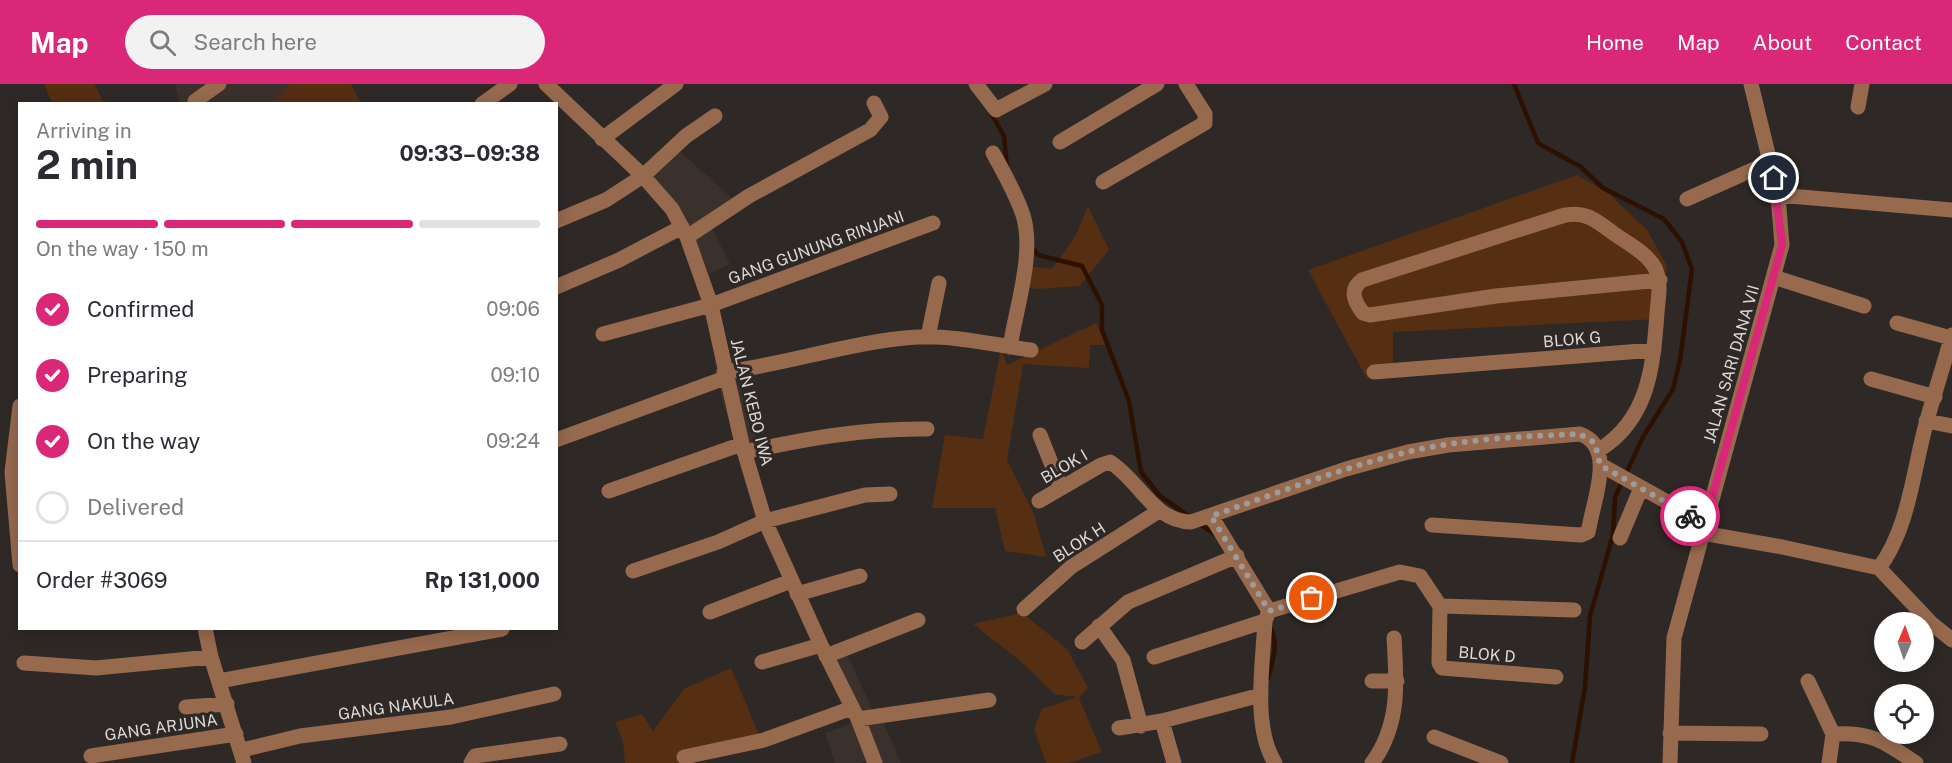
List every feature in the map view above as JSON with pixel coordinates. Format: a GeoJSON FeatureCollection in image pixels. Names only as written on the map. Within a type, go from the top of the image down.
{"type":"FeatureCollection","features":[{"type":"Feature","properties":{"kind":"street"},"geometry":{"type":"LineString","coordinates":[[195,101],[219,84]]}},
{"type":"Feature","properties":{"kind":"street"},"geometry":{"type":"LineString","coordinates":[[485,102],[510,84]]}},
{"type":"Feature","properties":{"kind":"street","name":"JALAN KEBO IWA"},"geometry":{"type":"LineString","coordinates":[[547,84],[602,139],[644,176],[672,209],[685,232],[711,305],[743,448],[765,521],[823,650],[855,713],[875,763]]}},
{"type":"Feature","properties":{"kind":"street"},"geometry":{"type":"LineString","coordinates":[[602,139],[676,84]]}},
{"type":"Feature","properties":{"kind":"street"},"geometry":{"type":"LineString","coordinates":[[976,84],[996,110],[1045,84]]}},
{"type":"Feature","properties":{"kind":"street"},"geometry":{"type":"LineString","coordinates":[[1060,142],[1157,84]]}},
{"type":"Feature","properties":{"kind":"street"},"geometry":{"type":"LineString","coordinates":[[1103,182],[1205,123],[1205,114],[1186,84]]}},
{"type":"Feature","properties":{"kind":"street","name":"JALAN SARI DANA VII"},"geometry":{"type":"LineString","coordinates":[[1670,763],[1673,652],[1677,627],[1782,245],[1778,195],[1751,84]]}},
{"type":"Feature","properties":{"kind":"street"},"geometry":{"type":"LineString","coordinates":[[1858,107],[1862,84]]}},
{"type":"Feature","properties":{"kind":"street"},"geometry":{"type":"LineString","coordinates":[[558,286],[685,232],[870,130],[881,117],[874,103]]}},
{"type":"Feature","properties":{"kind":"street"},"geometry":{"type":"LineString","coordinates":[[558,220],[606,200],[644,176],[686,136],[715,116]]}},
{"type":"Feature","properties":{"kind":"street"},"geometry":{"type":"LineString","coordinates":[[993,153],[1018,201],[1027,237],[1027,256],[1010,347]]}},
{"type":"Feature","properties":{"kind":"street"},"geometry":{"type":"LineString","coordinates":[[1687,199],[1770,162]]}},
{"type":"Feature","properties":{"kind":"street"},"geometry":{"type":"LineString","coordinates":[[1778,195],[1952,210]]}},
{"type":"Feature","properties":{"kind":"street"},"geometry":{"type":"LineString","coordinates":[[1432,525],[1581,535],[1588,532],[1603,462],[1613,441],[1636,414],[1647,392],[1654,350],[1659,280],[1655,267],[1646,257],[1586,214],[1577,212],[1362,280],[1355,286],[1353,292],[1363,313],[1370,315],[1496,296],[1659,280]]}},
{"type":"Feature","properties":{"kind":"street","name":"GANG GUNUNG RINJANI"},"geometry":{"type":"LineString","coordinates":[[603,334],[711,305],[933,223]]}},
{"type":"Feature","properties":{"kind":"street"},"geometry":{"type":"LineString","coordinates":[[1774,277],[1864,306]]}},
{"type":"Feature","properties":{"kind":"street"},"geometry":{"type":"LineString","coordinates":[[928,337],[939,283]]}},
{"type":"Feature","properties":{"kind":"street"},"geometry":{"type":"LineString","coordinates":[[1879,568],[1894,546],[1926,421],[1952,336],[1897,323]]}},
{"type":"Feature","properties":{"kind":"street"},"geometry":{"type":"LineString","coordinates":[[558,439],[725,375],[876,342],[928,337],[1031,350]]}},
{"type":"Feature","properties":{"kind":"street","name":"BLOK G"},"geometry":{"type":"LineString","coordinates":[[1374,372],[1654,350]]}},
{"type":"Feature","properties":{"kind":"street"},"geometry":{"type":"LineString","coordinates":[[1871,379],[1935,397]]}},
{"type":"Feature","properties":{"kind":"street"},"geometry":{"type":"LineString","coordinates":[[1926,421],[1952,426]]}},
{"type":"Feature","properties":{"kind":"street"},"geometry":{"type":"LineString","coordinates":[[18,422],[12,472],[18,542]]}},
{"type":"Feature","properties":{"kind":"street"},"geometry":{"type":"LineString","coordinates":[[609,491],[743,448],[882,428],[927,429]]}},
{"type":"Feature","properties":{"kind":"street"},"geometry":{"type":"LineString","coordinates":[[1160,511],[1179,522],[1191,522],[1346,469],[1408,452],[1448,445],[1580,434],[1589,437],[1603,462],[1703,528],[1879,568],[1931,623],[1952,640]]}},
{"type":"Feature","properties":{"kind":"street"},"geometry":{"type":"LineString","coordinates":[[1040,435],[1060,488]]}},
{"type":"Feature","properties":{"kind":"street","name":"BLOK I"},"geometry":{"type":"LineString","coordinates":[[1038,501],[1110,462],[1160,511]]}},
{"type":"Feature","properties":{"kind":"street"},"geometry":{"type":"LineString","coordinates":[[1620,538],[1641,488]]}},
{"type":"Feature","properties":{"kind":"street"},"geometry":{"type":"LineString","coordinates":[[633,571],[718,542],[765,521],[847,499],[890,494]]}},
{"type":"Feature","properties":{"kind":"street","name":"BLOK H"},"geometry":{"type":"LineString","coordinates":[[1024,609],[1071,567],[1160,511]]}},
{"type":"Feature","properties":{"kind":"street"},"geometry":{"type":"LineString","coordinates":[[1211,516],[1237,556],[1267,616],[1261,695],[1264,737],[1268,752],[1275,763]]}},
{"type":"Feature","properties":{"kind":"street"},"geometry":{"type":"LineString","coordinates":[[1082,642],[1136,598],[1237,556]]}},
{"type":"Feature","properties":{"kind":"street"},"geometry":{"type":"LineString","coordinates":[[1154,657],[1267,616],[1400,572],[1420,576],[1440,606],[1574,609]]}},
{"type":"Feature","properties":{"kind":"street"},"geometry":{"type":"LineString","coordinates":[[710,612],[794,587],[860,576]]}},
{"type":"Feature","properties":{"kind":"street","name":"BLOK D"},"geometry":{"type":"LineString","coordinates":[[1440,606],[1439,663],[1442,668],[1556,677]]}},
{"type":"Feature","properties":{"kind":"street"},"geometry":{"type":"LineString","coordinates":[[762,662],[823,650],[918,620]]}},
{"type":"Feature","properties":{"kind":"street"},"geometry":{"type":"LineString","coordinates":[[1099,626],[1123,660],[1141,726]]}},
{"type":"Feature","properties":{"kind":"street"},"geometry":{"type":"LineString","coordinates":[[205,630],[211,657],[243,756]]}},
{"type":"Feature","properties":{"kind":"street"},"geometry":{"type":"LineString","coordinates":[[219,681],[497,630]]}},
{"type":"Feature","properties":{"kind":"street"},"geometry":{"type":"LineString","coordinates":[[1372,763],[1390,733],[1397,681],[1394,638]]}},
{"type":"Feature","properties":{"kind":"street"},"geometry":{"type":"LineString","coordinates":[[24,663],[96,668],[211,657]]}},
{"type":"Feature","properties":{"kind":"street"},"geometry":{"type":"LineString","coordinates":[[1372,681],[1397,681]]}},
{"type":"Feature","properties":{"kind":"street"},"geometry":{"type":"LineString","coordinates":[[1808,681],[1833,734],[1829,763]]}},
{"type":"Feature","properties":{"kind":"street","name":"GANG NAKULA"},"geometry":{"type":"LineString","coordinates":[[243,756],[300,736],[451,717],[554,694]]}},
{"type":"Feature","properties":{"kind":"street"},"geometry":{"type":"LineString","coordinates":[[1119,728],[1141,726],[1261,695]]}},
{"type":"Feature","properties":{"kind":"street"},"geometry":{"type":"LineString","coordinates":[[684,757],[764,740],[855,713],[989,700]]}},
{"type":"Feature","properties":{"kind":"street"},"geometry":{"type":"LineString","coordinates":[[186,707],[227,704]]}},
{"type":"Feature","properties":{"kind":"street"},"geometry":{"type":"LineString","coordinates":[[1162,721],[1174,763]]}},
{"type":"Feature","properties":{"kind":"street"},"geometry":{"type":"LineString","coordinates":[[1833,734],[1860,732],[1872,736],[1916,763]]}},
{"type":"Feature","properties":{"kind":"street"},"geometry":{"type":"LineString","coordinates":[[1670,733],[1761,734]]}},
{"type":"Feature","properties":{"kind":"street","name":"GANG ARJUNA"},"geometry":{"type":"LineString","coordinates":[[91,756],[236,734]]}},
{"type":"Feature","properties":{"kind":"street"},"geometry":{"type":"LineString","coordinates":[[1434,737],[1501,763]]}},
{"type":"Feature","properties":{"kind":"street"},"geometry":{"type":"LineString","coordinates":[[471,763],[475,756],[560,744]]}},
{"type":"Feature","properties":{"kind":"shaded area"},"geometry":{"type":"Polygon","coordinates":[[[44,84],[94,84],[103,102],[52,102],[44,84]]]}},
{"type":"Feature","properties":{"kind":"shaded area"},"geometry":{"type":"Polygon","coordinates":[[[175,84],[291,84],[274,102],[179,102],[175,84]]]}},
{"type":"Feature","properties":{"kind":"shaded area"},"geometry":{"type":"Polygon","coordinates":[[[291,84],[351,84],[360,102],[273,102],[291,84]]]}},
{"type":"Feature","properties":{"kind":"shaded area"},"geometry":{"type":"Polygon","coordinates":[[[674,146],[743,208],[711,226],[730,264],[709,274],[694,236],[645,178],[674,146]]]}},
{"type":"Feature","properties":{"kind":"shaded area"},"geometry":{"type":"Polygon","coordinates":[[[1577,175],[1607,192],[1647,230],[1667,266],[1658,319],[1393,332],[1393,368],[1367,379],[1308,270],[1577,175]]]}},
{"type":"Feature","properties":{"kind":"shaded area"},"geometry":{"type":"Polygon","coordinates":[[[1088,206],[1109,250],[1079,286],[1037,289],[1015,285],[1025,266],[1052,269],[1075,237],[1088,206]]]}},
{"type":"Feature","properties":{"kind":"shaded area"},"geometry":{"type":"Polygon","coordinates":[[[1096,323],[1106,345],[1090,345],[1089,368],[1023,364],[1007,460],[1034,514],[1046,557],[1005,551],[995,508],[932,508],[945,435],[983,439],[1001,349],[1007,365],[1096,323]]]}},
{"type":"Feature","properties":{"kind":"shaded area"},"geometry":{"type":"Polygon","coordinates":[[[738,358],[760,450],[739,449],[722,400],[714,359],[738,358]]]}},
{"type":"Feature","properties":{"kind":"shaded area"},"geometry":{"type":"Polygon","coordinates":[[[1022,613],[1067,649],[1088,688],[1079,698],[1102,752],[1068,763],[1046,763],[1034,729],[1042,709],[1077,697],[1054,694],[1024,664],[973,624],[1022,613]]]}},
{"type":"Feature","properties":{"kind":"shaded area"},"geometry":{"type":"Polygon","coordinates":[[[843,645],[876,718],[881,717],[901,763],[872,763],[870,760],[860,763],[835,763],[825,733],[856,722],[821,652],[843,645]]]}},
{"type":"Feature","properties":{"kind":"shaded area"},"geometry":{"type":"Polygon","coordinates":[[[731,668],[760,737],[689,763],[625,763],[623,741],[615,722],[642,714],[653,731],[684,689],[731,668]]]}},
{"type":"Feature","properties":{"kind":"waterway"},"geometry":{"type":"LineString","coordinates":[[1514,84],[1538,143],[1581,167],[1603,188],[1664,219],[1682,242],[1692,269],[1680,360],[1673,389],[1643,437],[1615,497],[1613,535],[1590,616],[1585,687],[1572,763]]}},
{"type":"Feature","properties":{"kind":"waterway"},"geometry":{"type":"LineString","coordinates":[[991,113],[1004,136],[1007,167]]}},
{"type":"Feature","properties":{"kind":"waterway"},"geometry":{"type":"LineString","coordinates":[[1031,246],[1038,255],[1082,266],[1102,305],[1102,330],[1129,401],[1141,472],[1160,496],[1189,516]]}},
{"type":"Feature","properties":{"kind":"waterway"},"geometry":{"type":"LineString","coordinates":[[1198,523],[1216,535]]}},
{"type":"Feature","properties":{"kind":"waterway"},"geometry":{"type":"LineString","coordinates":[[1268,678],[1275,646],[1270,626]]}},
{"type":"Feature","properties":{"kind":"way so far"},"geometry":{"type":"LineString","coordinates":[[1312,598],[1269,611],[1211,516],[1346,469],[1408,452],[1448,445],[1580,434],[1589,437],[1595,443],[1599,450],[1600,465],[1690,516]]}},
{"type":"Feature","properties":{"kind":"route"},"geometry":{"type":"LineString","coordinates":[[1690,516],[1705,523],[1782,245],[1778,195],[1774,178]]}}]}
